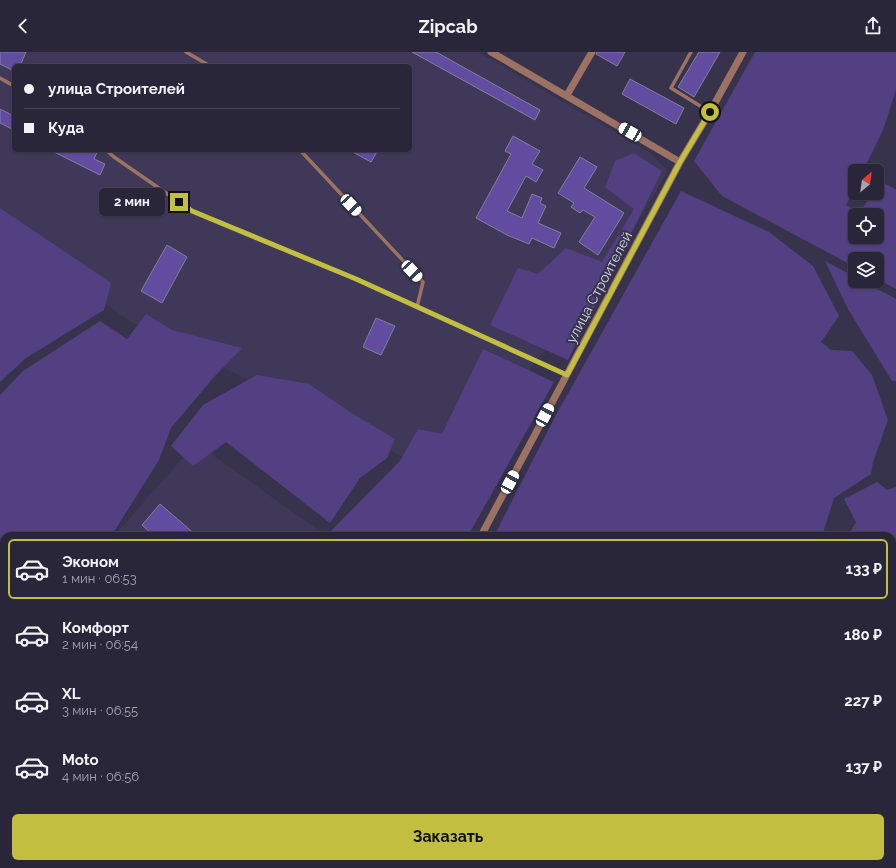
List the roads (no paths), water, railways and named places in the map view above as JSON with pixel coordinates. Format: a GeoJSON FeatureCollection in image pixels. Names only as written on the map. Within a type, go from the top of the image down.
{"type":"FeatureCollection","features":[{"type":"Feature","properties":{"kind":"street"},"geometry":{"type":"LineString","coordinates":[[491,52],[680,162]]}},
{"type":"Feature","properties":{"kind":"street"},"geometry":{"type":"LineString","coordinates":[[567,96],[592,52]]}},
{"type":"Feature","properties":{"kind":"street","name":"улица Строителей"},"geometry":{"type":"LineString","coordinates":[[483,532],[680,162],[743,52]]}},
{"type":"Feature","properties":{"kind":"lane"},"geometry":{"type":"LineString","coordinates":[[186,52],[207,64]]}},
{"type":"Feature","properties":{"kind":"lane"},"geometry":{"type":"LineString","coordinates":[[691,52],[671,88],[710,112]]}},
{"type":"Feature","properties":{"kind":"lane"},"geometry":{"type":"LineString","coordinates":[[0,78],[12,85]]}},
{"type":"Feature","properties":{"kind":"lane"},"geometry":{"type":"LineString","coordinates":[[108,152],[192,211],[356,279],[567,375]]}},
{"type":"Feature","properties":{"kind":"lane"},"geometry":{"type":"LineString","coordinates":[[302,152],[423,282],[417,307]]}}]}
